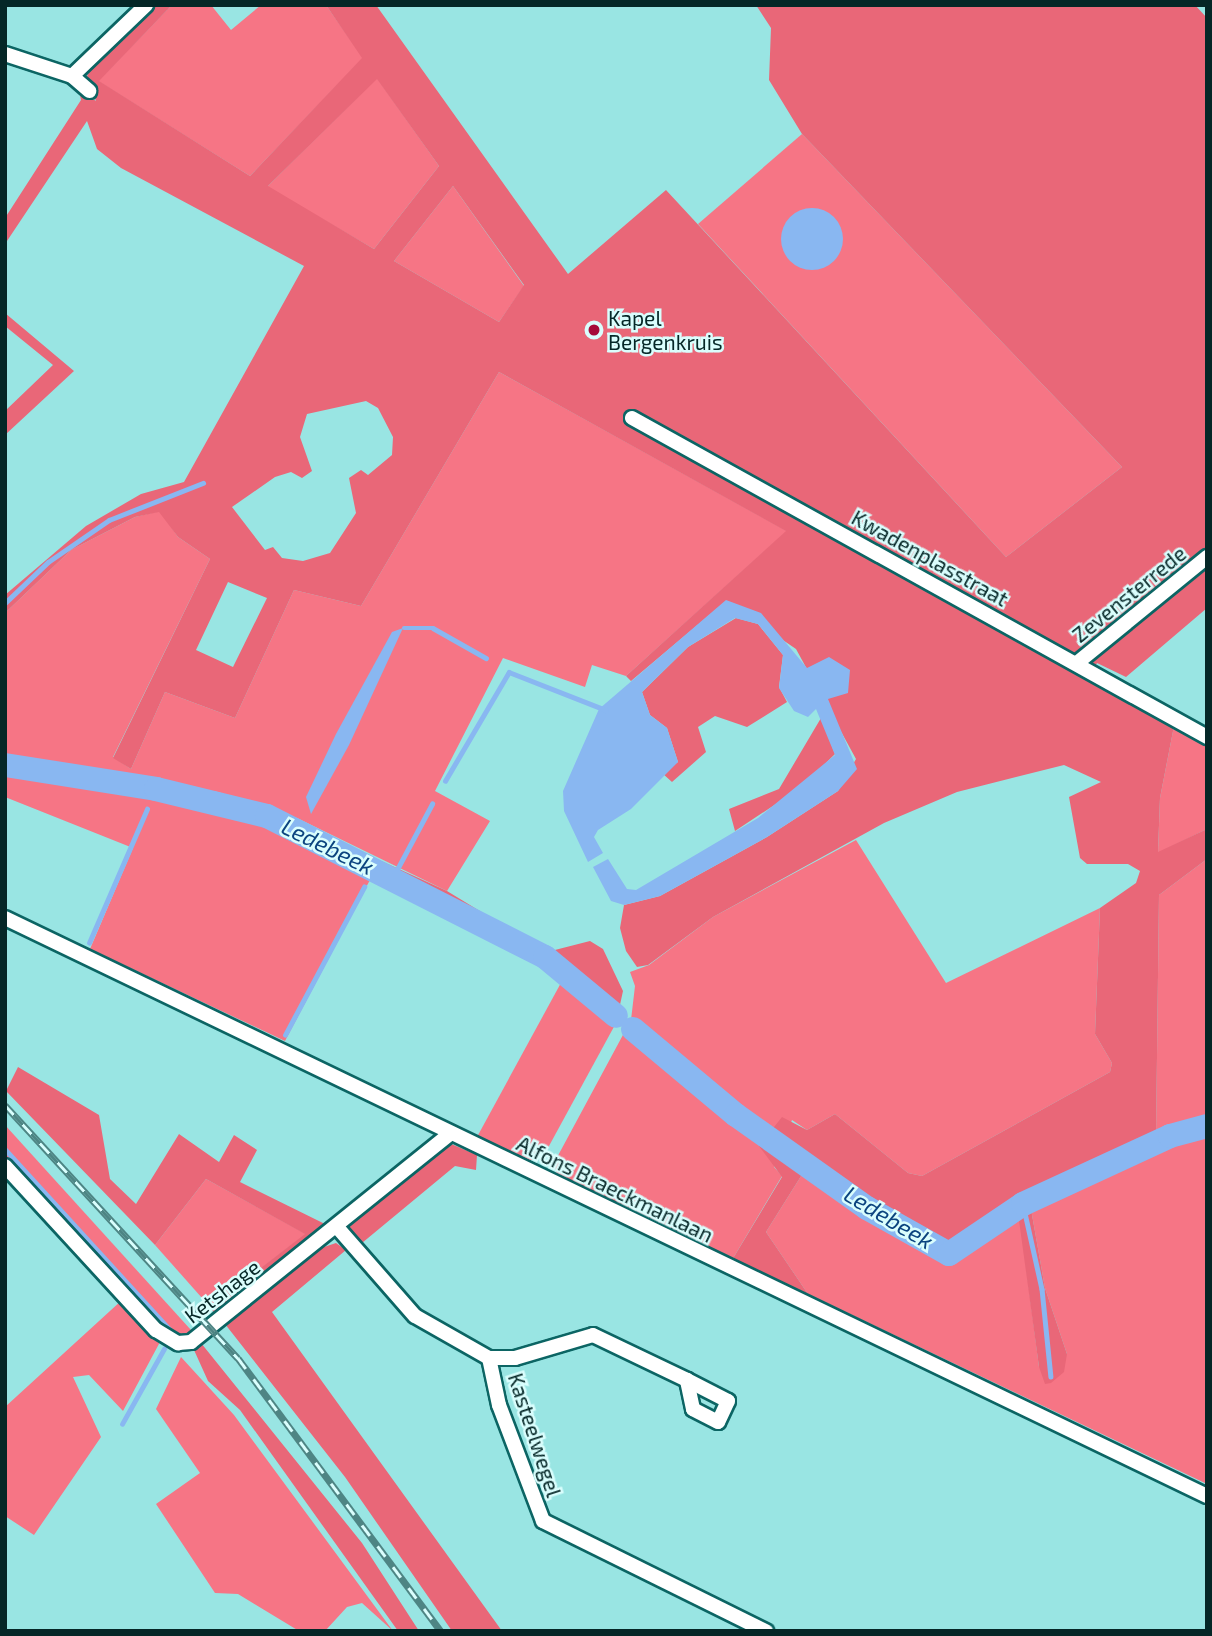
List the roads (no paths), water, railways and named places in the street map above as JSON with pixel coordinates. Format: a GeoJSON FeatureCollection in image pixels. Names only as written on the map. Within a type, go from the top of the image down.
{"type":"FeatureCollection","features":[{"type":"Feature","properties":{"kind":"street"},"geometry":{"type":"LineString","coordinates":[[72,76],[146,5]]}},
{"type":"Feature","properties":{"kind":"street"},"geometry":{"type":"LineString","coordinates":[[5,54],[72,76],[89,91]]}},
{"type":"Feature","properties":{"kind":"street","name":"Kwadenplasstraat"},"geometry":{"type":"LineString","coordinates":[[632,418],[1207,737]]}},
{"type":"Feature","properties":{"kind":"street","name":"Zevensterrede"},"geometry":{"type":"LineString","coordinates":[[1077,663],[1207,557]]}},
{"type":"Feature","properties":{"kind":"street","name":"Alfons Braeckmanlaan"},"geometry":{"type":"LineString","coordinates":[[5,918],[1207,1496]]}},
{"type":"Feature","properties":{"kind":"street","name":"Ketshage"},"geometry":{"type":"LineString","coordinates":[[5,1166],[156,1330],[178,1343],[191,1342],[450,1134]]}},
{"type":"Feature","properties":{"kind":"street","name":"Kasteelwegel"},"geometry":{"type":"LineString","coordinates":[[337,1227],[415,1316],[489,1358],[499,1405],[543,1521],[766,1631]]}},
{"type":"Feature","properties":{"kind":"street"},"geometry":{"type":"LineString","coordinates":[[489,1358],[515,1358],[593,1335],[687,1380]]}},
{"type":"Feature","properties":{"kind":"water"},"geometry":{"type":"Polygon","coordinates":[[[812,208],[834,217],[843,239],[834,261],[812,270],[790,261],[781,239],[790,217],[812,208]]]}},
{"type":"Feature","properties":{"kind":"water"},"geometry":{"type":"Polygon","coordinates":[[[726,600],[761,613],[807,668],[829,657],[850,670],[848,693],[828,699],[857,769],[838,791],[767,837],[660,896],[624,905],[611,901],[593,867],[608,859],[627,889],[636,890],[758,818],[835,755],[816,709],[808,717],[794,711],[779,688],[783,655],[758,624],[735,618],[688,647],[642,692],[650,715],[667,728],[678,762],[631,809],[598,830],[594,837],[603,853],[588,862],[564,811],[563,791],[599,709],[726,600]]]}},
{"type":"Feature","properties":{"kind":"water"},"geometry":{"type":"Polygon","coordinates":[[[403,628],[349,745],[311,814],[306,797],[336,734],[392,632],[403,628]]]}},
{"type":"Feature","properties":{"kind":"waterway"},"geometry":{"type":"LineString","coordinates":[[5,603],[48,562],[109,520],[203,483]]}},
{"type":"Feature","properties":{"kind":"waterway"},"geometry":{"type":"LineString","coordinates":[[404,628],[433,628],[486,658]]}},
{"type":"Feature","properties":{"kind":"waterway"},"geometry":{"type":"LineString","coordinates":[[445,781],[509,672],[606,710]]}},
{"type":"Feature","properties":{"kind":"waterway","name":"Ledebeek"},"geometry":{"type":"LineString","coordinates":[[5,765],[156,789],[267,816],[545,957],[616,1016]]}},
{"type":"Feature","properties":{"kind":"waterway"},"geometry":{"type":"LineString","coordinates":[[393,877],[432,804]]}},
{"type":"Feature","properties":{"kind":"waterway"},"geometry":{"type":"LineString","coordinates":[[89,943],[147,809]]}},
{"type":"Feature","properties":{"kind":"waterway"},"geometry":{"type":"LineString","coordinates":[[285,1035],[364,887]]}},
{"type":"Feature","properties":{"kind":"waterway","name":"Ledebeek"},"geometry":{"type":"LineString","coordinates":[[633,1029],[736,1115],[867,1208],[949,1254],[1023,1204],[1170,1136],[1207,1126]]}},
{"type":"Feature","properties":{"kind":"waterway"},"geometry":{"type":"LineString","coordinates":[[5,1149],[170,1330]]}},
{"type":"Feature","properties":{"kind":"waterway"},"geometry":{"type":"LineString","coordinates":[[1023,1204],[1042,1289],[1051,1377]]}},
{"type":"Feature","properties":{"kind":"waterway"},"geometry":{"type":"LineString","coordinates":[[122,1424],[164,1349]]}},
{"type":"Feature","properties":{"kind":"railway"},"geometry":{"type":"LineString","coordinates":[[5,1105],[238,1358],[441,1631]]}},
{"type":"Feature","properties":{"kind":"place","name":"Kapel Bergenkruis"},"geometry":{"type":"Point","coordinates":[594,330]}}]}
